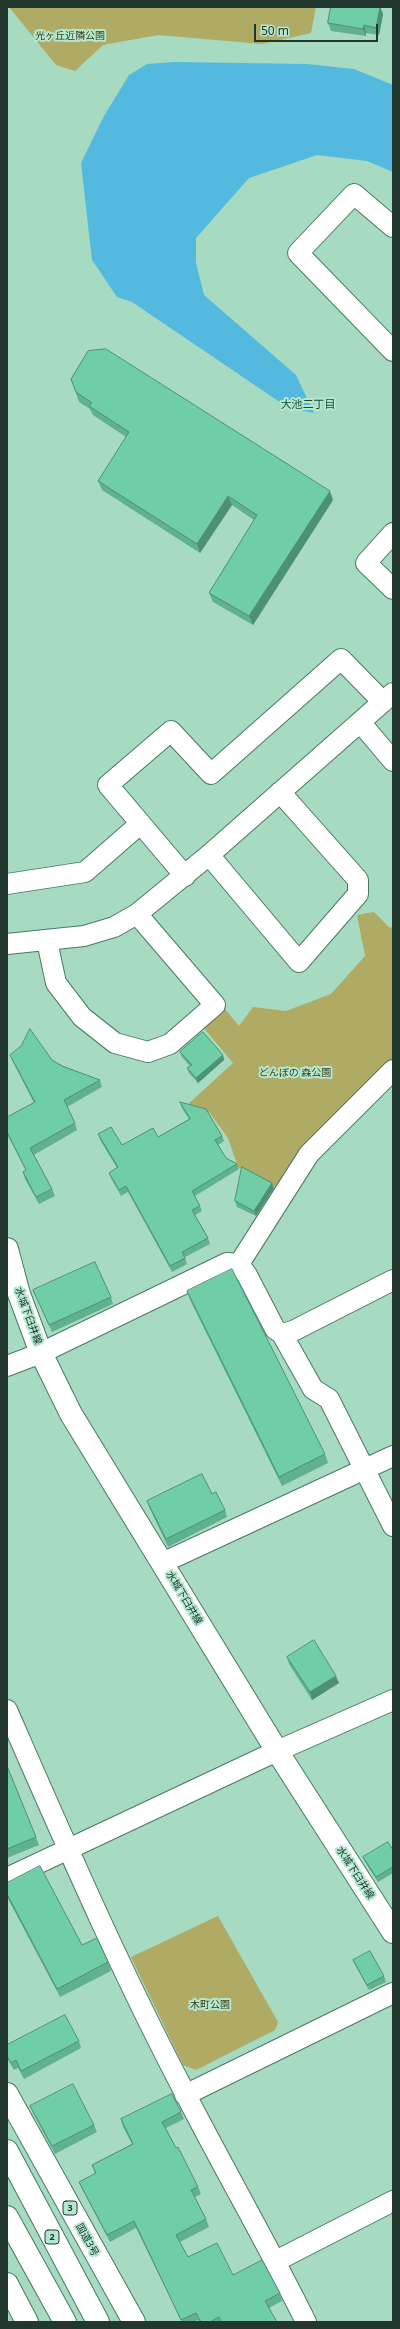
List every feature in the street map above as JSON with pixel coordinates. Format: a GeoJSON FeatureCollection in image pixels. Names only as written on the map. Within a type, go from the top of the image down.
{"type":"FeatureCollection","features":[{"type":"Feature","properties":{"kind":"main road","name":"水城下臼井線"},"geometry":{"type":"LineString","coordinates":[[7,1249],[19,1294],[41,1353],[71,1414],[277,1751],[393,1932]]}},
{"type":"Feature","properties":{"kind":"main road","name":"国道3号"},"geometry":{"type":"LineString","coordinates":[[7,2094],[134,2322]]}},
{"type":"Feature","properties":{"kind":"main road","name":"2"},"geometry":{"type":"LineString","coordinates":[[7,2151],[98,2322]]}},
{"type":"Feature","properties":{"kind":"main road"},"geometry":{"type":"LineString","coordinates":[[7,2217],[59,2322]]}},
{"type":"Feature","properties":{"kind":"main road"},"geometry":{"type":"LineString","coordinates":[[7,2217],[65,2322]]}},
{"type":"Feature","properties":{"kind":"main road"},"geometry":{"type":"LineString","coordinates":[[7,2284],[27,2322]]}},
{"type":"Feature","properties":{"kind":"street"},"geometry":{"type":"LineString","coordinates":[[393,227],[354,194],[298,253],[393,351]]}},
{"type":"Feature","properties":{"kind":"street"},"geometry":{"type":"LineString","coordinates":[[393,533],[366,563],[393,590]]}},
{"type":"Feature","properties":{"kind":"street"},"geometry":{"type":"LineString","coordinates":[[7,944],[84,936],[114,927],[137,914],[185,876],[388,697],[341,659],[211,774],[171,731],[108,785],[185,876]]}},
{"type":"Feature","properties":{"kind":"street"},"geometry":{"type":"LineString","coordinates":[[360,722],[393,761]]}},
{"type":"Feature","properties":{"kind":"street"},"geometry":{"type":"LineString","coordinates":[[209,855],[299,962],[358,894],[358,880],[280,792]]}},
{"type":"Feature","properties":{"kind":"street"},"geometry":{"type":"LineString","coordinates":[[7,884],[86,872],[140,824]]}},
{"type":"Feature","properties":{"kind":"street"},"geometry":{"type":"LineString","coordinates":[[47,941],[56,983],[82,1017],[115,1043],[148,1052],[170,1044],[215,1006],[137,914]]}},
{"type":"Feature","properties":{"kind":"street"},"geometry":{"type":"LineString","coordinates":[[238,1264],[309,1154],[393,1070]]}},
{"type":"Feature","properties":{"kind":"street"},"geometry":{"type":"LineString","coordinates":[[7,1366],[41,1353],[228,1263],[238,1264],[247,1275],[275,1329],[282,1334],[313,1389],[329,1398],[393,1526]]}},
{"type":"Feature","properties":{"kind":"street"},"geometry":{"type":"LineString","coordinates":[[282,1334],[293,1331],[393,1280]]}},
{"type":"Feature","properties":{"kind":"street"},"geometry":{"type":"LineString","coordinates":[[162,1563],[393,1456]]}},
{"type":"Feature","properties":{"kind":"street"},"geometry":{"type":"LineString","coordinates":[[7,1878],[277,1751],[393,1700]]}},
{"type":"Feature","properties":{"kind":"street"},"geometry":{"type":"LineString","coordinates":[[7,1710],[103,1929],[185,2095],[276,2261],[306,2322]]}},
{"type":"Feature","properties":{"kind":"street"},"geometry":{"type":"LineString","coordinates":[[185,2095],[393,1993]]}},
{"type":"Feature","properties":{"kind":"street"},"geometry":{"type":"LineString","coordinates":[[276,2261],[393,2201]]}},
{"type":"Feature","properties":{"kind":"green space","name":"光ヶ丘近隣公園"},"geometry":{"type":"Polygon","coordinates":[[[9,7],[316,7],[311,33],[262,44],[158,35],[103,45],[75,71],[56,65],[9,7]]]}},
{"type":"Feature","properties":{"kind":"green space","name":"どんぽの 森公園"},"geometry":{"type":"Polygon","coordinates":[[[374,912],[390,928],[393,926],[393,1058],[277,1188],[238,1167],[228,1138],[209,1112],[185,1107],[233,1063],[203,1027],[225,1009],[239,1026],[253,1007],[286,1011],[331,994],[365,956],[357,915],[374,912]]]}},
{"type":"Feature","properties":{"kind":"green space","name":"木町公園"},"geometry":{"type":"Polygon","coordinates":[[[218,1916],[278,2022],[275,2030],[196,2070],[183,2065],[131,1957],[218,1916]]]}},
{"type":"Feature","properties":{"kind":"water"},"geometry":{"type":"Polygon","coordinates":[[[175,62],[307,64],[354,69],[393,85],[393,172],[367,161],[317,155],[249,178],[196,238],[196,263],[204,295],[296,375],[314,413],[287,407],[132,302],[117,297],[92,260],[81,163],[104,116],[129,75],[147,64],[175,62]]]}},
{"type":"Feature","properties":{"kind":"building"},"geometry":{"type":"Polygon","coordinates":[[[331,7],[380,7],[376,28],[364,25],[363,29],[328,23],[331,7]]]}},
{"type":"Feature","properties":{"kind":"building"},"geometry":{"type":"Polygon","coordinates":[[[106,349],[330,491],[249,616],[209,593],[257,515],[228,496],[197,544],[98,481],[129,432],[89,406],[92,403],[76,392],[71,379],[88,351],[106,349]]]}},
{"type":"Feature","properties":{"kind":"building"},"geometry":{"type":"Polygon","coordinates":[[[30,1029],[52,1060],[62,1066],[100,1080],[64,1100],[75,1123],[30,1148],[52,1189],[36,1197],[23,1172],[26,1170],[7,1132],[7,1117],[35,1102],[10,1055],[21,1046],[30,1029]]]}},
{"type":"Feature","properties":{"kind":"building"},"geometry":{"type":"Polygon","coordinates":[[[203,1032],[223,1055],[196,1078],[187,1068],[192,1065],[180,1052],[203,1032]]]}},
{"type":"Feature","properties":{"kind":"building"},"geometry":{"type":"Polygon","coordinates":[[[180,1102],[206,1109],[222,1136],[215,1140],[226,1158],[237,1164],[192,1191],[200,1206],[192,1210],[208,1238],[182,1252],[185,1258],[170,1266],[126,1186],[119,1190],[109,1173],[118,1167],[98,1134],[111,1127],[122,1145],[153,1128],[158,1137],[190,1119],[180,1102]]]}},
{"type":"Feature","properties":{"kind":"building"},"geometry":{"type":"Polygon","coordinates":[[[242,1167],[272,1183],[254,1211],[235,1201],[242,1167]]]}},
{"type":"Feature","properties":{"kind":"building"},"geometry":{"type":"Polygon","coordinates":[[[95,1262],[111,1297],[49,1325],[33,1290],[95,1262]]]}},
{"type":"Feature","properties":{"kind":"building"},"geometry":{"type":"Polygon","coordinates":[[[232,1269],[325,1454],[279,1477],[187,1291],[232,1269]]]}},
{"type":"Feature","properties":{"kind":"building"},"geometry":{"type":"Polygon","coordinates":[[[202,1474],[212,1494],[216,1492],[225,1510],[166,1539],[147,1501],[202,1474]]]}},
{"type":"Feature","properties":{"kind":"building"},"geometry":{"type":"Polygon","coordinates":[[[314,1640],[336,1676],[310,1692],[287,1657],[314,1640]]]}},
{"type":"Feature","properties":{"kind":"building"},"geometry":{"type":"Polygon","coordinates":[[[7,1766],[36,1837],[7,1849],[7,1766]]]}},
{"type":"Feature","properties":{"kind":"building"},"geometry":{"type":"Polygon","coordinates":[[[388,1842],[393,1850],[393,1867],[376,1877],[363,1857],[388,1842]]]}},
{"type":"Feature","properties":{"kind":"building"},"geometry":{"type":"Polygon","coordinates":[[[40,1866],[82,1945],[97,1938],[108,1962],[57,1989],[7,1894],[7,1883],[40,1866]]]}},
{"type":"Feature","properties":{"kind":"building"},"geometry":{"type":"Polygon","coordinates":[[[370,1951],[384,1976],[367,1985],[353,1960],[370,1951]]]}},
{"type":"Feature","properties":{"kind":"building"},"geometry":{"type":"Polygon","coordinates":[[[65,2015],[79,2041],[21,2071],[16,2060],[11,2063],[7,2056],[7,2045],[65,2015]]]}},
{"type":"Feature","properties":{"kind":"building"},"geometry":{"type":"Polygon","coordinates":[[[73,2084],[94,2125],[52,2146],[30,2106],[73,2084]]]}},
{"type":"Feature","properties":{"kind":"building"},"geometry":{"type":"Polygon","coordinates":[[[172,2094],[181,2112],[162,2122],[176,2148],[178,2147],[198,2187],[191,2190],[206,2219],[176,2235],[188,2257],[217,2243],[233,2275],[262,2260],[280,2293],[265,2301],[277,2322],[221,2322],[219,2317],[210,2322],[201,2322],[196,2313],[181,2320],[134,2221],[107,2235],[79,2182],[96,2173],[92,2165],[133,2144],[121,2119],[172,2094]]]}},
{"type":"Feature","properties":{"kind":"district","name":"大池二丁目"},"geometry":{"type":"Point","coordinates":[308,405]}}]}
